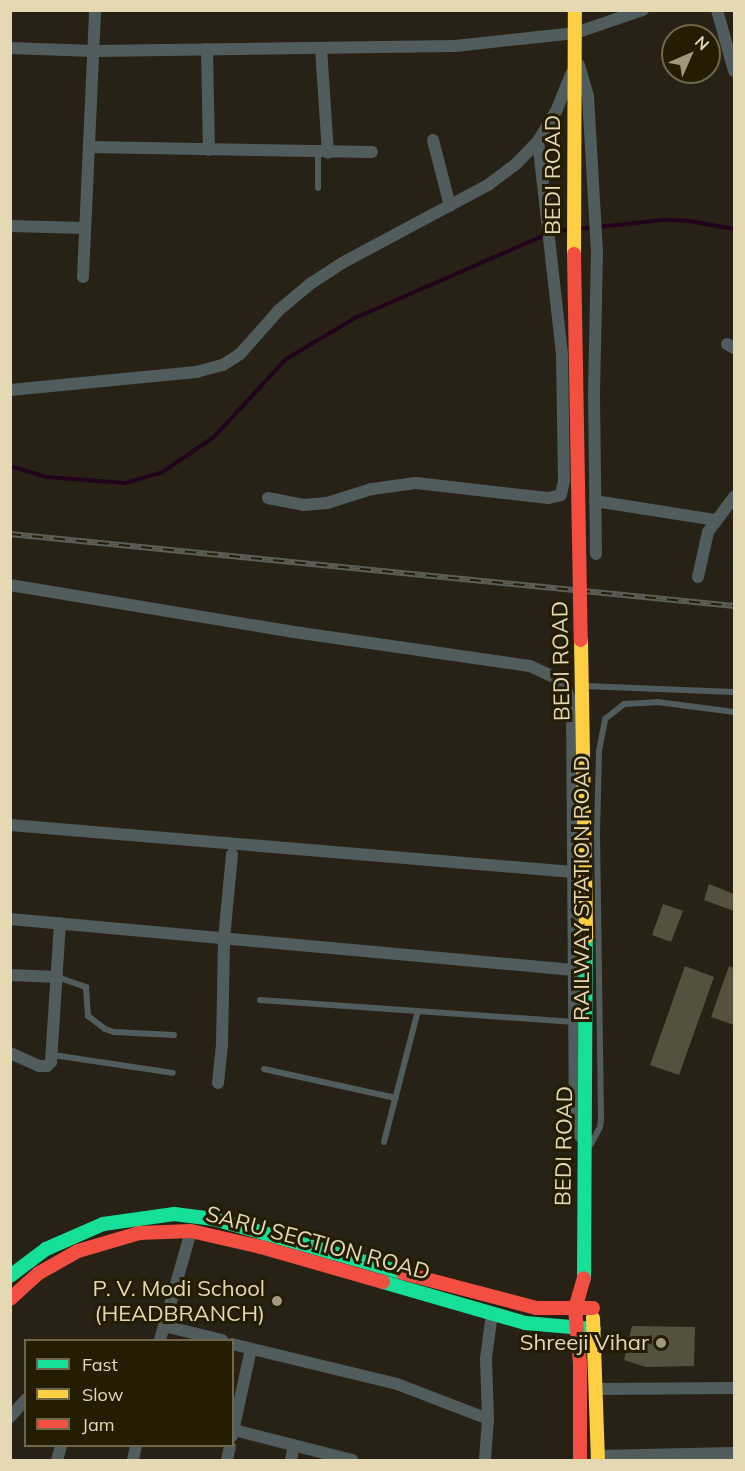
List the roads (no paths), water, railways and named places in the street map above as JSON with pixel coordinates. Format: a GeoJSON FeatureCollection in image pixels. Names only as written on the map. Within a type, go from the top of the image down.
{"type":"FeatureCollection","features":[{"type":"Feature","properties":{"kind":"main road","name":"BEDI ROAD"},"geometry":{"type":"LineString","coordinates":[[575,10],[573,88],[577,460],[586,937],[584,1277],[575,1309]]}},
{"type":"Feature","properties":{"kind":"main road","name":"SARU SECTION ROAD"},"geometry":{"type":"LineString","coordinates":[[10,1276],[46,1249],[103,1224],[139,1217],[174,1214],[214,1219],[359,1262],[512,1303],[536,1308],[593,1308]]}},
{"type":"Feature","properties":{"kind":"main road","name":"SARU SECTION ROAD"},"geometry":{"type":"LineString","coordinates":[[10,1299],[39,1273],[78,1251],[139,1233],[191,1231],[261,1247],[525,1323],[594,1329]]}},
{"type":"Feature","properties":{"kind":"main road"},"geometry":{"type":"LineString","coordinates":[[584,1277],[593,1308],[598,1389],[598,1458]]}},
{"type":"Feature","properties":{"kind":"main road"},"geometry":{"type":"LineString","coordinates":[[575,1309],[580,1461]]}},
{"type":"Feature","properties":{"kind":"street"},"geometry":{"type":"LineString","coordinates":[[83,277],[95,10]]}},
{"type":"Feature","properties":{"kind":"street"},"geometry":{"type":"LineString","coordinates":[[10,48],[94,51],[455,46],[575,33],[643,10]]}},
{"type":"Feature","properties":{"kind":"street"},"geometry":{"type":"LineString","coordinates":[[717,10],[735,71]]}},
{"type":"Feature","properties":{"kind":"street"},"geometry":{"type":"LineString","coordinates":[[321,48],[323,153]]}},
{"type":"Feature","properties":{"kind":"street"},"geometry":{"type":"LineString","coordinates":[[207,50],[209,150]]}},
{"type":"Feature","properties":{"kind":"street"},"geometry":{"type":"LineString","coordinates":[[575,52],[588,96],[594,176],[597,251],[594,393],[596,554]]}},
{"type":"Feature","properties":{"kind":"street"},"geometry":{"type":"LineString","coordinates":[[10,390],[196,372],[223,365],[240,354],[279,310],[310,284],[342,263],[488,185],[516,164],[538,141],[557,108],[574,68]]}},
{"type":"Feature","properties":{"kind":"street"},"geometry":{"type":"LineString","coordinates":[[433,140],[450,206]]}},
{"type":"Feature","properties":{"kind":"street"},"geometry":{"type":"LineString","coordinates":[[268,498],[303,505],[327,503],[382,487],[416,483],[548,498],[561,495],[564,481],[562,354],[538,141]]}},
{"type":"Feature","properties":{"kind":"street"},"geometry":{"type":"LineString","coordinates":[[89,147],[323,153],[372,152]]}},
{"type":"Feature","properties":{"kind":"street"},"geometry":{"type":"LineString","coordinates":[[10,226],[85,228]]}},
{"type":"Feature","properties":{"kind":"street"},"geometry":{"type":"LineString","coordinates":[[698,577],[708,532],[735,497]]}},
{"type":"Feature","properties":{"kind":"street"},"geometry":{"type":"LineString","coordinates":[[595,501],[715,520]]}},
{"type":"Feature","properties":{"kind":"street"},"geometry":{"type":"LineString","coordinates":[[10,585],[306,633],[530,666],[547,672],[565,687],[572,705],[575,1119],[585,1154]]}},
{"type":"Feature","properties":{"kind":"street"},"geometry":{"type":"LineString","coordinates":[[10,825],[573,872]]}},
{"type":"Feature","properties":{"kind":"street"},"geometry":{"type":"LineString","coordinates":[[218,1083],[222,1045],[224,939],[232,854]]}},
{"type":"Feature","properties":{"kind":"street"},"geometry":{"type":"LineString","coordinates":[[10,919],[574,970]]}},
{"type":"Feature","properties":{"kind":"street"},"geometry":{"type":"LineString","coordinates":[[46,1078],[52,1059],[60,923]]}},
{"type":"Feature","properties":{"kind":"street"},"geometry":{"type":"LineString","coordinates":[[10,975],[57,977]]}},
{"type":"Feature","properties":{"kind":"street"},"geometry":{"type":"LineString","coordinates":[[10,1053],[39,1066],[46,1066],[52,1059]]}},
{"type":"Feature","properties":{"kind":"street"},"geometry":{"type":"LineString","coordinates":[[161,1339],[191,1231]]}},
{"type":"Feature","properties":{"kind":"street"},"geometry":{"type":"LineString","coordinates":[[485,1461],[488,1419],[486,1358],[492,1313]]}},
{"type":"Feature","properties":{"kind":"street"},"geometry":{"type":"LineString","coordinates":[[164,1326],[214,1339]]}},
{"type":"Feature","properties":{"kind":"street"},"geometry":{"type":"LineString","coordinates":[[234,1345],[397,1384],[488,1419]]}},
{"type":"Feature","properties":{"kind":"street"},"geometry":{"type":"LineString","coordinates":[[234,1428],[251,1349]]}},
{"type":"Feature","properties":{"kind":"street"},"geometry":{"type":"LineString","coordinates":[[598,1389],[735,1388]]}},
{"type":"Feature","properties":{"kind":"street"},"geometry":{"type":"LineString","coordinates":[[10,1418],[24,1401]]}},
{"type":"Feature","properties":{"kind":"street"},"geometry":{"type":"LineString","coordinates":[[234,1433],[294,1445],[352,1461]]}},
{"type":"Feature","properties":{"kind":"street"},"geometry":{"type":"LineString","coordinates":[[291,1461],[294,1445]]}},
{"type":"Feature","properties":{"kind":"street"},"geometry":{"type":"LineString","coordinates":[[598,1458],[735,1453]]}},
{"type":"Feature","properties":{"kind":"lane"},"geometry":{"type":"LineString","coordinates":[[318,188],[323,153]]}},
{"type":"Feature","properties":{"kind":"lane"},"geometry":{"type":"LineString","coordinates":[[565,687],[735,692]]}},
{"type":"Feature","properties":{"kind":"lane","name":"RAILWAY STATION ROAD"},"geometry":{"type":"LineString","coordinates":[[585,1154],[600,1127],[601,1119],[597,834],[599,751],[606,719],[624,704],[657,702],[735,712]]}},
{"type":"Feature","properties":{"kind":"lane"},"geometry":{"type":"LineString","coordinates":[[57,977],[86,987],[88,1016],[105,1029],[114,1032],[174,1035]]}},
{"type":"Feature","properties":{"kind":"lane"},"geometry":{"type":"LineString","coordinates":[[260,1000],[574,1022]]}},
{"type":"Feature","properties":{"kind":"lane"},"geometry":{"type":"LineString","coordinates":[[384,1142],[418,1011]]}},
{"type":"Feature","properties":{"kind":"lane"},"geometry":{"type":"LineString","coordinates":[[52,1059],[173,1073]]}},
{"type":"Feature","properties":{"kind":"lane"},"geometry":{"type":"LineString","coordinates":[[264,1069],[396,1098]]}},
{"type":"Feature","properties":{"kind":"waterway"},"geometry":{"type":"LineString","coordinates":[[578,229],[664,220],[689,221],[734,229]]}},
{"type":"Feature","properties":{"kind":"waterway"},"geometry":{"type":"LineString","coordinates":[[552,232],[568,230]]}},
{"type":"Feature","properties":{"kind":"waterway"},"geometry":{"type":"LineString","coordinates":[[10,466],[47,477],[125,483],[161,473],[214,437],[286,359],[355,318],[545,235]]}},
{"type":"Feature","properties":{"kind":"railway"},"geometry":{"type":"LineString","coordinates":[[10,534],[734,606]]}},
{"type":"Feature","properties":{"kind":"place","name":"P. V. Modi School (HEADBRANCH)"},"geometry":{"type":"Point","coordinates":[277,1301]}},
{"type":"Feature","properties":{"kind":"place","name":"Shreeji Vihar"},"geometry":{"type":"Point","coordinates":[661,1343]}}]}
